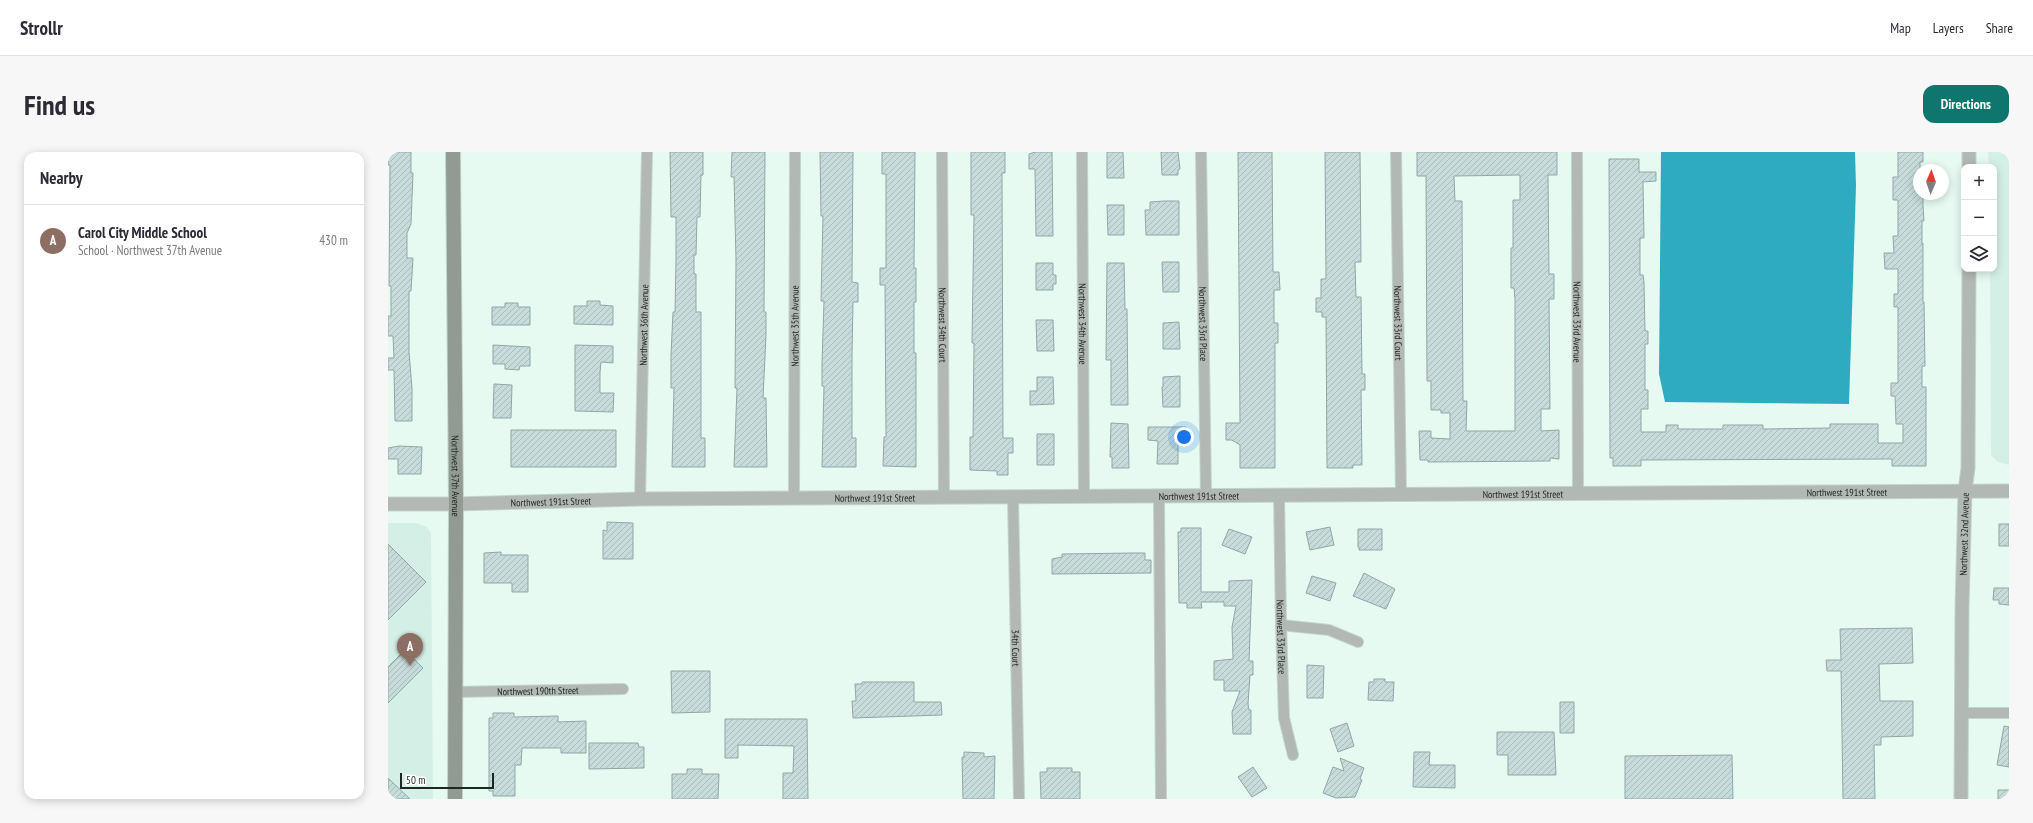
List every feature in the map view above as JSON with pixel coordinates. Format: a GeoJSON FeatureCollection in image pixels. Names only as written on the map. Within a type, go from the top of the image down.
{"type":"FeatureCollection","features":[{"type":"Feature","properties":{"kind":"main road","name":"Northwest 37th Avenue"},"geometry":{"type":"LineString","coordinates":[[453,152],[456,504],[454,692],[455,799]]}},
{"type":"Feature","properties":{"kind":"street","name":"Northwest 36th Avenue"},"geometry":{"type":"LineString","coordinates":[[640,499],[647,152]]}},
{"type":"Feature","properties":{"kind":"street","name":"Northwest 35th Avenue"},"geometry":{"type":"LineString","coordinates":[[794,499],[795,152]]}},
{"type":"Feature","properties":{"kind":"street","name":"Northwest 34th Court"},"geometry":{"type":"LineString","coordinates":[[942,152],[944,498]]}},
{"type":"Feature","properties":{"kind":"street","name":"Northwest 34th Avenue"},"geometry":{"type":"LineString","coordinates":[[1082,152],[1084,497]]}},
{"type":"Feature","properties":{"kind":"street","name":"Northwest 33rd Place"},"geometry":{"type":"LineString","coordinates":[[1201,152],[1206,496]]}},
{"type":"Feature","properties":{"kind":"street","name":"Northwest 33rd Court"},"geometry":{"type":"LineString","coordinates":[[1396,152],[1401,494]]}},
{"type":"Feature","properties":{"kind":"street","name":"Northwest 33rd Avenue"},"geometry":{"type":"LineString","coordinates":[[1577,152],[1578,493]]}},
{"type":"Feature","properties":{"kind":"street"},"geometry":{"type":"LineString","coordinates":[[1969,152],[1969,164]]}},
{"type":"Feature","properties":{"kind":"street","name":"Northwest 32nd Avenue"},"geometry":{"type":"LineString","coordinates":[[1961,799],[1965,491],[1968,468],[1969,272]]}},
{"type":"Feature","properties":{"kind":"street","name":"Northwest 191st Street"},"geometry":{"type":"LineString","coordinates":[[388,504],[456,504],[640,499],[1159,497],[1279,494],[2009,491]]}},
{"type":"Feature","properties":{"kind":"street","name":"Northwest 33rd Place"},"geometry":{"type":"LineString","coordinates":[[1279,494],[1284,718],[1293,755]]}},
{"type":"Feature","properties":{"kind":"street"},"geometry":{"type":"LineString","coordinates":[[1159,497],[1161,799]]}},
{"type":"Feature","properties":{"kind":"street","name":"34th Court"},"geometry":{"type":"LineString","coordinates":[[1013,498],[1019,799]]}},
{"type":"Feature","properties":{"kind":"street"},"geometry":{"type":"LineString","coordinates":[[1281,625],[1329,630],[1358,642]]}},
{"type":"Feature","properties":{"kind":"street","name":"Northwest 190th Street"},"geometry":{"type":"LineString","coordinates":[[454,692],[622,689]]}},
{"type":"Feature","properties":{"kind":"street"},"geometry":{"type":"LineString","coordinates":[[1961,713],[2009,713]]}},
{"type":"Feature","properties":{"kind":"shaded area"},"geometry":{"type":"Polygon","coordinates":[[[1988,152],[2009,152],[2009,465],[1998,462],[1991,455],[1990,272],[1997,272],[1997,164],[1989,164],[1988,152]]]}},
{"type":"Feature","properties":{"kind":"shaded area"},"geometry":{"type":"Polygon","coordinates":[[[388,523],[416,523],[427,527],[431,533],[433,799],[388,799],[388,523]]]}},
{"type":"Feature","properties":{"kind":"water"},"geometry":{"type":"Polygon","coordinates":[[[1661,152],[1855,152],[1856,186],[1849,404],[1665,402],[1659,374],[1661,152]]]}},
{"type":"Feature","properties":{"kind":"building"},"geometry":{"type":"Polygon","coordinates":[[[388,152],[411,152],[411,173],[413,173],[411,224],[407,233],[407,258],[413,258],[411,291],[409,291],[409,352],[412,388],[412,421],[395,421],[394,370],[388,370],[388,358],[394,358],[393,336],[388,336],[388,316],[391,316],[391,286],[389,286],[390,165],[388,165],[388,152]]]}},
{"type":"Feature","properties":{"kind":"building"},"geometry":{"type":"Polygon","coordinates":[[[670,152],[703,152],[700,217],[697,217],[694,274],[696,274],[696,312],[701,312],[701,438],[705,438],[705,467],[672,467],[674,388],[671,388],[671,355],[673,312],[675,312],[676,217],[671,217],[670,152]]]}},
{"type":"Feature","properties":{"kind":"building"},"geometry":{"type":"Polygon","coordinates":[[[732,152],[765,152],[764,312],[766,312],[766,335],[763,398],[766,398],[767,467],[734,467],[737,388],[735,388],[736,260],[734,177],[731,177],[732,152]]]}},
{"type":"Feature","properties":{"kind":"building"},"geometry":{"type":"Polygon","coordinates":[[[820,152],[853,152],[852,282],[858,283],[858,302],[853,302],[852,354],[852,438],[856,438],[856,467],[822,467],[824,386],[822,386],[822,364],[824,301],[821,301],[823,216],[821,216],[820,152]]]}},
{"type":"Feature","properties":{"kind":"building"},"geometry":{"type":"Polygon","coordinates":[[[882,152],[915,152],[914,268],[916,268],[916,302],[914,302],[914,353],[916,353],[916,467],[883,466],[884,437],[886,437],[885,285],[880,285],[880,268],[886,268],[886,174],[882,174],[882,152]]]}},
{"type":"Feature","properties":{"kind":"building"},"geometry":{"type":"Polygon","coordinates":[[[971,152],[1005,152],[1005,173],[1002,173],[1003,438],[1013,438],[1013,453],[1008,453],[1008,475],[997,475],[997,471],[970,470],[970,437],[973,437],[974,343],[972,343],[974,215],[971,215],[971,152]]]}},
{"type":"Feature","properties":{"kind":"building"},"geometry":{"type":"Polygon","coordinates":[[[1035,152],[1052,152],[1053,236],[1036,236],[1035,169],[1029,169],[1029,154],[1035,152]]]}},
{"type":"Feature","properties":{"kind":"building"},"geometry":{"type":"Polygon","coordinates":[[[1107,152],[1123,152],[1124,178],[1107,178],[1107,152]]]}},
{"type":"Feature","properties":{"kind":"building"},"geometry":{"type":"Polygon","coordinates":[[[1161,152],[1178,152],[1180,169],[1178,170],[1178,175],[1162,175],[1161,152]]]}},
{"type":"Feature","properties":{"kind":"building"},"geometry":{"type":"Polygon","coordinates":[[[1238,152],[1272,152],[1273,272],[1279,272],[1280,290],[1274,290],[1274,323],[1278,323],[1278,343],[1275,343],[1275,468],[1240,468],[1240,445],[1232,440],[1226,440],[1226,423],[1240,423],[1238,152]]]}},
{"type":"Feature","properties":{"kind":"building"},"geometry":{"type":"Polygon","coordinates":[[[1325,152],[1360,152],[1361,262],[1355,262],[1356,297],[1361,297],[1362,374],[1365,374],[1365,390],[1361,390],[1362,465],[1353,465],[1353,468],[1327,468],[1326,317],[1322,317],[1322,312],[1316,312],[1316,298],[1321,298],[1321,279],[1326,279],[1325,152]]]}},
{"type":"Feature","properties":{"kind":"building"},"geometry":{"type":"Polygon","coordinates":[[[1417,152],[1557,152],[1557,175],[1548,175],[1549,274],[1554,274],[1554,299],[1549,299],[1550,409],[1541,409],[1541,431],[1559,430],[1559,459],[1550,458],[1550,461],[1428,462],[1428,460],[1420,460],[1419,431],[1431,431],[1431,438],[1450,439],[1450,413],[1441,413],[1441,410],[1431,410],[1431,381],[1427,381],[1426,176],[1417,176],[1417,152]],[[1520,175],[1454,176],[1455,201],[1462,201],[1463,401],[1467,401],[1466,431],[1515,431],[1515,299],[1514,288],[1511,288],[1511,248],[1513,248],[1513,200],[1520,200],[1520,175]]]}},
{"type":"Feature","properties":{"kind":"building"},"geometry":{"type":"Polygon","coordinates":[[[1898,152],[1923,152],[1923,162],[1920,162],[1920,164],[1913,164],[1913,200],[1923,200],[1924,221],[1922,221],[1922,244],[1923,243],[1925,366],[1922,366],[1922,387],[1926,387],[1926,466],[1892,466],[1892,459],[1641,460],[1641,466],[1613,466],[1613,458],[1610,458],[1609,159],[1639,159],[1639,172],[1656,172],[1656,181],[1643,182],[1644,238],[1640,238],[1640,275],[1643,275],[1644,282],[1645,331],[1648,331],[1648,344],[1645,344],[1645,390],[1648,390],[1648,409],[1641,409],[1641,432],[1666,432],[1666,425],[1678,425],[1678,429],[1723,429],[1723,425],[1763,425],[1763,429],[1830,428],[1830,424],[1878,424],[1878,443],[1903,443],[1903,424],[1896,424],[1895,396],[1891,396],[1891,383],[1898,383],[1898,307],[1894,307],[1894,294],[1898,294],[1898,269],[1885,269],[1884,253],[1894,253],[1893,236],[1898,236],[1898,200],[1893,200],[1893,177],[1898,177],[1898,152]]]}},
{"type":"Feature","properties":{"kind":"building"},"geometry":{"type":"Polygon","coordinates":[[[1179,201],[1179,235],[1146,235],[1145,210],[1150,210],[1150,202],[1179,201]]]}},
{"type":"Feature","properties":{"kind":"building"},"geometry":{"type":"Polygon","coordinates":[[[1107,205],[1124,205],[1124,235],[1108,235],[1107,205]]]}},
{"type":"Feature","properties":{"kind":"building"},"geometry":{"type":"Polygon","coordinates":[[[1162,262],[1179,262],[1179,292],[1163,292],[1162,262]]]}},
{"type":"Feature","properties":{"kind":"building"},"geometry":{"type":"Polygon","coordinates":[[[1036,263],[1053,263],[1053,275],[1056,275],[1056,284],[1053,284],[1053,290],[1036,290],[1036,263]]]}},
{"type":"Feature","properties":{"kind":"building"},"geometry":{"type":"Polygon","coordinates":[[[1107,263],[1124,263],[1125,309],[1127,309],[1128,405],[1111,405],[1111,360],[1106,360],[1107,263]]]}},
{"type":"Feature","properties":{"kind":"building"},"geometry":{"type":"Polygon","coordinates":[[[587,301],[600,301],[600,305],[613,306],[613,325],[574,324],[574,306],[587,306],[587,301]]]}},
{"type":"Feature","properties":{"kind":"building"},"geometry":{"type":"Polygon","coordinates":[[[505,303],[518,303],[518,307],[530,307],[530,325],[492,325],[492,307],[505,307],[505,303]]]}},
{"type":"Feature","properties":{"kind":"building"},"geometry":{"type":"Polygon","coordinates":[[[1036,320],[1053,320],[1054,351],[1037,351],[1036,320]]]}},
{"type":"Feature","properties":{"kind":"building"},"geometry":{"type":"Polygon","coordinates":[[[1179,322],[1180,349],[1163,349],[1163,323],[1179,322]]]}},
{"type":"Feature","properties":{"kind":"building"},"geometry":{"type":"Polygon","coordinates":[[[493,345],[530,347],[530,366],[520,366],[519,370],[505,369],[505,364],[493,364],[493,345]]]}},
{"type":"Feature","properties":{"kind":"building"},"geometry":{"type":"Polygon","coordinates":[[[575,345],[613,346],[613,363],[601,362],[600,393],[614,393],[613,412],[575,411],[575,345]]]}},
{"type":"Feature","properties":{"kind":"building"},"geometry":{"type":"Polygon","coordinates":[[[1180,376],[1180,407],[1163,407],[1163,377],[1180,376]]]}},
{"type":"Feature","properties":{"kind":"building"},"geometry":{"type":"Polygon","coordinates":[[[1037,377],[1053,377],[1054,404],[1030,405],[1030,391],[1037,391],[1037,377]]]}},
{"type":"Feature","properties":{"kind":"building"},"geometry":{"type":"Polygon","coordinates":[[[494,384],[512,385],[511,418],[493,418],[494,384]]]}},
{"type":"Feature","properties":{"kind":"building"},"geometry":{"type":"Polygon","coordinates":[[[1111,423],[1128,424],[1129,468],[1112,468],[1112,457],[1110,457],[1111,423]]]}},
{"type":"Feature","properties":{"kind":"building"},"geometry":{"type":"Polygon","coordinates":[[[1148,427],[1186,427],[1186,442],[1178,442],[1178,464],[1157,464],[1158,441],[1148,440],[1148,427]]]}},
{"type":"Feature","properties":{"kind":"building"},"geometry":{"type":"Polygon","coordinates":[[[511,430],[616,430],[616,467],[511,467],[511,430]]]}},
{"type":"Feature","properties":{"kind":"building"},"geometry":{"type":"Polygon","coordinates":[[[1037,434],[1054,434],[1054,465],[1037,465],[1037,434]]]}},
{"type":"Feature","properties":{"kind":"building"},"geometry":{"type":"Polygon","coordinates":[[[399,446],[422,447],[421,474],[398,474],[398,459],[388,459],[388,448],[399,446]]]}},
{"type":"Feature","properties":{"kind":"building"},"geometry":{"type":"Polygon","coordinates":[[[607,522],[633,523],[633,559],[603,559],[603,530],[607,531],[607,522]]]}},
{"type":"Feature","properties":{"kind":"building"},"geometry":{"type":"Polygon","coordinates":[[[1999,524],[2009,524],[2009,546],[1999,546],[1999,524]]]}},
{"type":"Feature","properties":{"kind":"building"},"geometry":{"type":"Polygon","coordinates":[[[1330,527],[1334,545],[1310,550],[1306,532],[1330,527]]]}},
{"type":"Feature","properties":{"kind":"building"},"geometry":{"type":"Polygon","coordinates":[[[1181,528],[1201,528],[1201,592],[1229,592],[1229,581],[1252,580],[1249,661],[1253,661],[1253,675],[1250,675],[1248,704],[1249,710],[1251,710],[1251,734],[1233,734],[1232,712],[1240,691],[1224,691],[1224,680],[1214,680],[1214,661],[1233,659],[1232,627],[1236,606],[1224,606],[1224,602],[1201,602],[1202,608],[1187,608],[1187,603],[1179,603],[1178,532],[1181,532],[1181,528]]]}},
{"type":"Feature","properties":{"kind":"building"},"geometry":{"type":"Polygon","coordinates":[[[1229,529],[1252,537],[1245,554],[1222,545],[1229,529]]]}},
{"type":"Feature","properties":{"kind":"building"},"geometry":{"type":"Polygon","coordinates":[[[1358,529],[1382,529],[1382,550],[1359,550],[1358,529]]]}},
{"type":"Feature","properties":{"kind":"building"},"geometry":{"type":"Polygon","coordinates":[[[388,544],[426,582],[388,620],[388,544]]]}},
{"type":"Feature","properties":{"kind":"building"},"geometry":{"type":"Polygon","coordinates":[[[501,552],[501,555],[528,555],[528,592],[512,592],[512,583],[484,583],[484,553],[501,552]]]}},
{"type":"Feature","properties":{"kind":"building"},"geometry":{"type":"Polygon","coordinates":[[[1145,553],[1145,560],[1151,560],[1151,573],[1052,574],[1052,559],[1062,557],[1062,554],[1145,553]]]}},
{"type":"Feature","properties":{"kind":"building"},"geometry":{"type":"Polygon","coordinates":[[[1364,573],[1395,589],[1386,609],[1353,596],[1364,573]]]}},
{"type":"Feature","properties":{"kind":"building"},"geometry":{"type":"Polygon","coordinates":[[[1312,576],[1336,583],[1330,601],[1306,593],[1312,576]]]}},
{"type":"Feature","properties":{"kind":"building"},"geometry":{"type":"Polygon","coordinates":[[[1994,588],[2009,588],[2009,605],[1999,604],[1999,600],[1993,600],[1994,588]]]}},
{"type":"Feature","properties":{"kind":"building"},"geometry":{"type":"Polygon","coordinates":[[[1912,628],[1913,663],[1879,664],[1880,701],[1913,701],[1913,736],[1881,737],[1881,745],[1874,745],[1875,799],[1843,799],[1841,671],[1827,671],[1826,660],[1841,660],[1840,629],[1912,628]]]}},
{"type":"Feature","properties":{"kind":"building"},"geometry":{"type":"Polygon","coordinates":[[[405,650],[423,668],[388,703],[388,667],[405,650]]]}},
{"type":"Feature","properties":{"kind":"building"},"geometry":{"type":"Polygon","coordinates":[[[1307,665],[1324,666],[1323,698],[1307,698],[1307,665]]]}},
{"type":"Feature","properties":{"kind":"building"},"geometry":{"type":"Polygon","coordinates":[[[671,671],[710,671],[710,712],[672,713],[671,671]]]}},
{"type":"Feature","properties":{"kind":"building"},"geometry":{"type":"Polygon","coordinates":[[[1374,679],[1385,679],[1385,682],[1394,682],[1393,701],[1368,700],[1369,682],[1374,682],[1374,679]]]}},
{"type":"Feature","properties":{"kind":"building"},"geometry":{"type":"Polygon","coordinates":[[[862,682],[914,682],[914,702],[941,702],[942,715],[853,718],[852,701],[856,701],[855,684],[862,684],[862,682]]]}},
{"type":"Feature","properties":{"kind":"building"},"geometry":{"type":"Polygon","coordinates":[[[1560,702],[1574,702],[1574,733],[1560,733],[1560,702]]]}},
{"type":"Feature","properties":{"kind":"building"},"geometry":{"type":"Polygon","coordinates":[[[493,713],[514,713],[514,717],[558,716],[558,722],[586,721],[586,753],[561,753],[561,748],[522,748],[521,765],[515,765],[515,796],[493,796],[493,791],[489,791],[489,718],[493,718],[493,713]]]}},
{"type":"Feature","properties":{"kind":"building"},"geometry":{"type":"Polygon","coordinates":[[[725,719],[807,719],[808,799],[783,799],[783,773],[793,773],[794,746],[738,745],[738,758],[725,758],[725,719]]]}},
{"type":"Feature","properties":{"kind":"building"},"geometry":{"type":"Polygon","coordinates":[[[1347,723],[1354,746],[1338,752],[1330,729],[1347,723]]]}},
{"type":"Feature","properties":{"kind":"building"},"geometry":{"type":"Polygon","coordinates":[[[2004,726],[2009,727],[2009,767],[1997,765],[2004,726]]]}},
{"type":"Feature","properties":{"kind":"building"},"geometry":{"type":"Polygon","coordinates":[[[1497,732],[1554,732],[1556,775],[1508,775],[1508,755],[1497,755],[1497,732]]]}},
{"type":"Feature","properties":{"kind":"building"},"geometry":{"type":"Polygon","coordinates":[[[589,743],[638,743],[639,747],[644,747],[644,768],[589,769],[589,743]]]}},
{"type":"Feature","properties":{"kind":"building"},"geometry":{"type":"Polygon","coordinates":[[[964,752],[984,753],[984,757],[995,756],[994,799],[963,799],[962,757],[964,757],[964,752]]]}},
{"type":"Feature","properties":{"kind":"building"},"geometry":{"type":"Polygon","coordinates":[[[1414,752],[1430,752],[1429,765],[1455,765],[1455,788],[1413,787],[1414,752]]]}},
{"type":"Feature","properties":{"kind":"building"},"geometry":{"type":"Polygon","coordinates":[[[1732,755],[1733,799],[1625,799],[1625,756],[1732,755]]]}},
{"type":"Feature","properties":{"kind":"building"},"geometry":{"type":"Polygon","coordinates":[[[1340,758],[1364,768],[1360,779],[1362,780],[1355,797],[1336,798],[1323,793],[1333,767],[1344,771],[1340,758]]]}},
{"type":"Feature","properties":{"kind":"building"},"geometry":{"type":"Polygon","coordinates":[[[1253,767],[1267,788],[1252,797],[1238,777],[1253,767]]]}},
{"type":"Feature","properties":{"kind":"building"},"geometry":{"type":"Polygon","coordinates":[[[1047,768],[1072,768],[1072,772],[1080,772],[1080,799],[1041,799],[1040,772],[1047,772],[1047,768]]]}},
{"type":"Feature","properties":{"kind":"building"},"geometry":{"type":"Polygon","coordinates":[[[687,769],[702,769],[702,774],[719,774],[718,799],[672,799],[672,774],[687,774],[687,769]]]}},
{"type":"Feature","properties":{"kind":"building"},"geometry":{"type":"Polygon","coordinates":[[[388,778],[410,799],[388,799],[388,778]]]}},
{"type":"Feature","properties":{"kind":"building"},"geometry":{"type":"Polygon","coordinates":[[[1998,790],[2009,790],[2009,799],[1998,799],[1998,790]]]}},
{"type":"Feature","properties":{"kind":"place","name":"Carol City Middle School"},"geometry":{"type":"Point","coordinates":[410,666]}}]}
